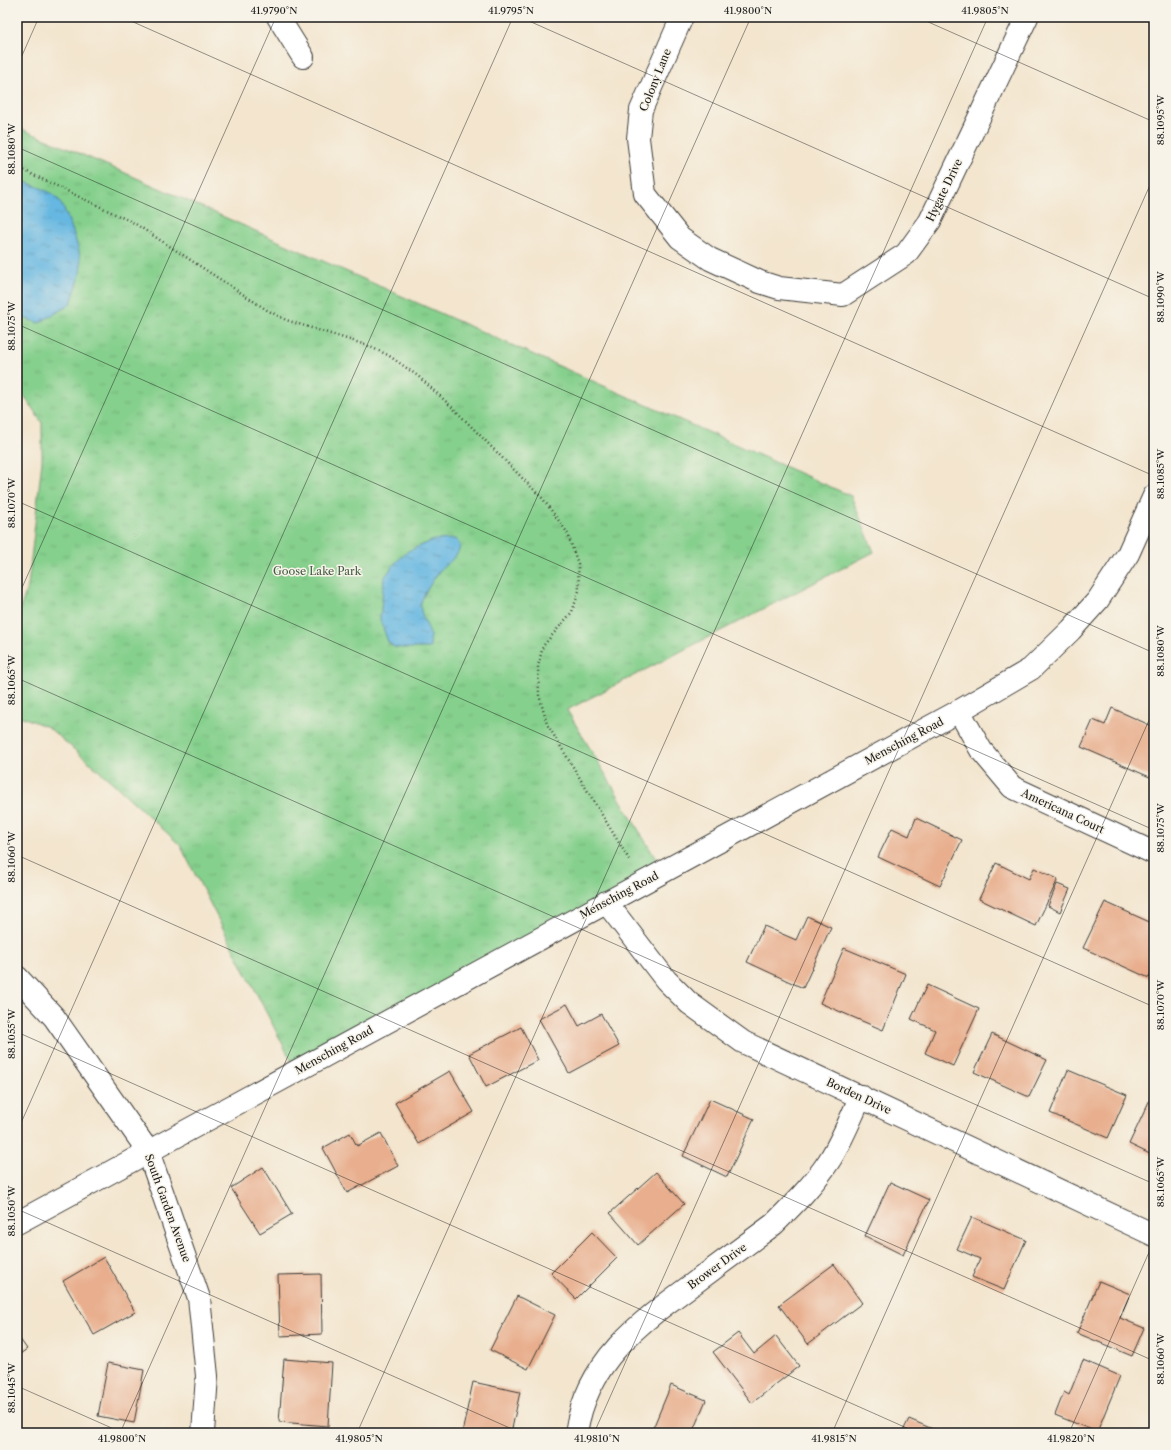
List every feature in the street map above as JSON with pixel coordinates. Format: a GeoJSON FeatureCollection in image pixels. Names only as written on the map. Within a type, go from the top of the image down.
{"type":"FeatureCollection","features":[{"type":"Feature","properties":{"kind":"street"},"geometry":{"type":"LineString","coordinates":[[278,17],[303,57]]}},
{"type":"Feature","properties":{"kind":"street","name":"Colony Lane"},"geometry":{"type":"LineString","coordinates":[[682,17],[641,110],[638,138],[645,194],[680,238],[710,259],[733,270]]}},
{"type":"Feature","properties":{"kind":"street","name":"Hygate Drive"},"geometry":{"type":"LineString","coordinates":[[733,270],[779,288],[843,295],[906,254],[930,221],[1027,17]]}},
{"type":"Feature","properties":{"kind":"street","name":"Mensching Road"},"geometry":{"type":"LineString","coordinates":[[17,1223],[960,711],[1031,669],[1076,625],[1098,600],[1128,554],[1154,496]]}},
{"type":"Feature","properties":{"kind":"street","name":"Americana Court"},"geometry":{"type":"LineString","coordinates":[[960,711],[981,750],[1012,787],[1154,853]]}},
{"type":"Feature","properties":{"kind":"street","name":"Borden Drive"},"geometry":{"type":"LineString","coordinates":[[606,902],[666,980],[689,1003],[743,1042],[861,1096],[1154,1235]]}},
{"type":"Feature","properties":{"kind":"street","name":"South Garden Avenue"},"geometry":{"type":"LineString","coordinates":[[17,977],[54,1017],[148,1151],[199,1298],[207,1376],[203,1433]]}},
{"type":"Feature","properties":{"kind":"street","name":"Brower Drive"},"geometry":{"type":"LineString","coordinates":[[576,1433],[582,1407],[596,1374],[624,1338],[646,1318],[774,1224],[790,1209],[830,1159],[861,1096]]}},
{"type":"Feature","properties":{"kind":"path"},"geometry":{"type":"LineString","coordinates":[[17,167],[134,223],[266,310],[286,320],[366,345],[388,355],[418,376],[453,408],[543,499],[567,532],[578,564],[579,591],[572,612],[542,646],[538,666],[539,695],[547,724],[643,882]]}},
{"type":"Feature","properties":{"kind":"green space","name":"Goose Lake Park"},"geometry":{"type":"Polygon","coordinates":[[[17,127],[123,172],[851,496],[874,552],[567,710],[663,871],[296,1070],[180,845],[112,782],[48,727],[17,715],[17,618],[28,586],[42,461],[42,423],[17,385],[17,127]]]}},
{"type":"Feature","properties":{"kind":"water"},"geometry":{"type":"Polygon","coordinates":[[[17,179],[49,192],[58,199],[69,221],[81,259],[80,275],[71,304],[39,323],[17,316],[17,179]]]}},
{"type":"Feature","properties":{"kind":"water"},"geometry":{"type":"Polygon","coordinates":[[[455,539],[459,543],[460,548],[458,552],[452,560],[440,570],[421,602],[421,612],[430,635],[430,648],[394,647],[388,642],[380,619],[384,578],[395,563],[408,551],[434,540],[455,539]]]}},
{"type":"Feature","properties":{"kind":"building"},"geometry":{"type":"Polygon","coordinates":[[[1112,708],[1154,727],[1154,774],[1152,778],[1081,747],[1093,720],[1105,725],[1112,708]]]}},
{"type":"Feature","properties":{"kind":"building"},"geometry":{"type":"Polygon","coordinates":[[[916,818],[962,840],[940,886],[878,857],[892,828],[909,836],[916,818]]]}},
{"type":"Feature","properties":{"kind":"building"},"geometry":{"type":"Polygon","coordinates":[[[996,863],[1029,879],[1034,868],[1058,879],[1036,926],[979,899],[996,863]]]}},
{"type":"Feature","properties":{"kind":"building"},"geometry":{"type":"Polygon","coordinates":[[[1057,884],[1070,889],[1060,912],[1048,906],[1057,884]]]}},
{"type":"Feature","properties":{"kind":"building"},"geometry":{"type":"Polygon","coordinates":[[[1105,902],[1154,924],[1154,967],[1149,978],[1083,948],[1105,902]]]}},
{"type":"Feature","properties":{"kind":"building"},"geometry":{"type":"Polygon","coordinates":[[[807,916],[831,927],[803,988],[747,962],[764,926],[796,940],[807,916]]]}},
{"type":"Feature","properties":{"kind":"building"},"geometry":{"type":"Polygon","coordinates":[[[844,948],[906,974],[883,1030],[820,1003],[844,948]]]}},
{"type":"Feature","properties":{"kind":"building"},"geometry":{"type":"Polygon","coordinates":[[[927,985],[979,1009],[953,1066],[925,1053],[935,1030],[911,1019],[927,985]]]}},
{"type":"Feature","properties":{"kind":"building"},"geometry":{"type":"Polygon","coordinates":[[[567,1004],[579,1026],[601,1014],[619,1046],[569,1073],[539,1019],[567,1004]]]}},
{"type":"Feature","properties":{"kind":"building"},"geometry":{"type":"Polygon","coordinates":[[[521,1027],[538,1060],[486,1087],[469,1054],[521,1027]]]}},
{"type":"Feature","properties":{"kind":"building"},"geometry":{"type":"Polygon","coordinates":[[[992,1034],[1047,1060],[1029,1097],[974,1072],[992,1034]]]}},
{"type":"Feature","properties":{"kind":"building"},"geometry":{"type":"Polygon","coordinates":[[[1068,1070],[1127,1095],[1108,1138],[1050,1113],[1068,1070]]]}},
{"type":"Feature","properties":{"kind":"building"},"geometry":{"type":"Polygon","coordinates":[[[450,1071],[474,1112],[419,1144],[395,1103],[450,1071]]]}},
{"type":"Feature","properties":{"kind":"building"},"geometry":{"type":"Polygon","coordinates":[[[1154,1091],[1154,1156],[1129,1144],[1154,1091]]]}},
{"type":"Feature","properties":{"kind":"building"},"geometry":{"type":"Polygon","coordinates":[[[710,1099],[754,1119],[727,1177],[683,1156],[710,1099]]]}},
{"type":"Feature","properties":{"kind":"building"},"geometry":{"type":"Polygon","coordinates":[[[350,1133],[357,1146],[381,1133],[398,1166],[347,1193],[323,1148],[350,1133]]]}},
{"type":"Feature","properties":{"kind":"building"},"geometry":{"type":"Polygon","coordinates":[[[263,1167],[292,1214],[260,1233],[231,1188],[263,1167]]]}},
{"type":"Feature","properties":{"kind":"building"},"geometry":{"type":"Polygon","coordinates":[[[656,1172],[684,1204],[638,1245],[610,1213],[656,1172]]]}},
{"type":"Feature","properties":{"kind":"building"},"geometry":{"type":"Polygon","coordinates":[[[890,1182],[929,1200],[903,1255],[865,1236],[890,1182]]]}},
{"type":"Feature","properties":{"kind":"building"},"geometry":{"type":"Polygon","coordinates":[[[972,1217],[1026,1240],[1004,1290],[972,1277],[980,1259],[957,1249],[972,1217]]]}},
{"type":"Feature","properties":{"kind":"building"},"geometry":{"type":"Polygon","coordinates":[[[592,1232],[617,1258],[576,1299],[551,1273],[592,1232]]]}},
{"type":"Feature","properties":{"kind":"building"},"geometry":{"type":"Polygon","coordinates":[[[104,1257],[135,1312],[94,1335],[63,1281],[104,1257]]]}},
{"type":"Feature","properties":{"kind":"building"},"geometry":{"type":"Polygon","coordinates":[[[834,1264],[862,1303],[808,1344],[779,1305],[834,1264]]]}},
{"type":"Feature","properties":{"kind":"building"},"geometry":{"type":"Polygon","coordinates":[[[321,1274],[322,1334],[280,1336],[278,1275],[321,1274]]]}},
{"type":"Feature","properties":{"kind":"building"},"geometry":{"type":"Polygon","coordinates":[[[1099,1281],[1130,1294],[1120,1318],[1144,1328],[1132,1356],[1077,1333],[1099,1281]]]}},
{"type":"Feature","properties":{"kind":"building"},"geometry":{"type":"Polygon","coordinates":[[[517,1296],[555,1315],[528,1369],[490,1350],[517,1296]]]}},
{"type":"Feature","properties":{"kind":"building"},"geometry":{"type":"Polygon","coordinates":[[[738,1333],[754,1354],[776,1336],[799,1366],[752,1403],[713,1352],[738,1333]]]}},
{"type":"Feature","properties":{"kind":"building"},"geometry":{"type":"Polygon","coordinates":[[[17,1335],[27,1349],[17,1356],[17,1335]]]}},
{"type":"Feature","properties":{"kind":"building"},"geometry":{"type":"Polygon","coordinates":[[[284,1359],[332,1363],[328,1426],[279,1422],[284,1359]]]}},
{"type":"Feature","properties":{"kind":"building"},"geometry":{"type":"Polygon","coordinates":[[[1083,1360],[1120,1376],[1097,1432],[1055,1415],[1064,1392],[1069,1395],[1083,1360]]]}},
{"type":"Feature","properties":{"kind":"building"},"geometry":{"type":"Polygon","coordinates":[[[108,1363],[144,1370],[134,1423],[98,1416],[108,1363]]]}},
{"type":"Feature","properties":{"kind":"building"},"geometry":{"type":"Polygon","coordinates":[[[473,1382],[520,1392],[511,1433],[462,1433],[473,1382]]]}},
{"type":"Feature","properties":{"kind":"building"},"geometry":{"type":"Polygon","coordinates":[[[671,1385],[706,1400],[692,1433],[651,1433],[671,1385]]]}},
{"type":"Feature","properties":{"kind":"building"},"geometry":{"type":"Polygon","coordinates":[[[909,1419],[942,1433],[902,1433],[909,1419]]]}}]}
